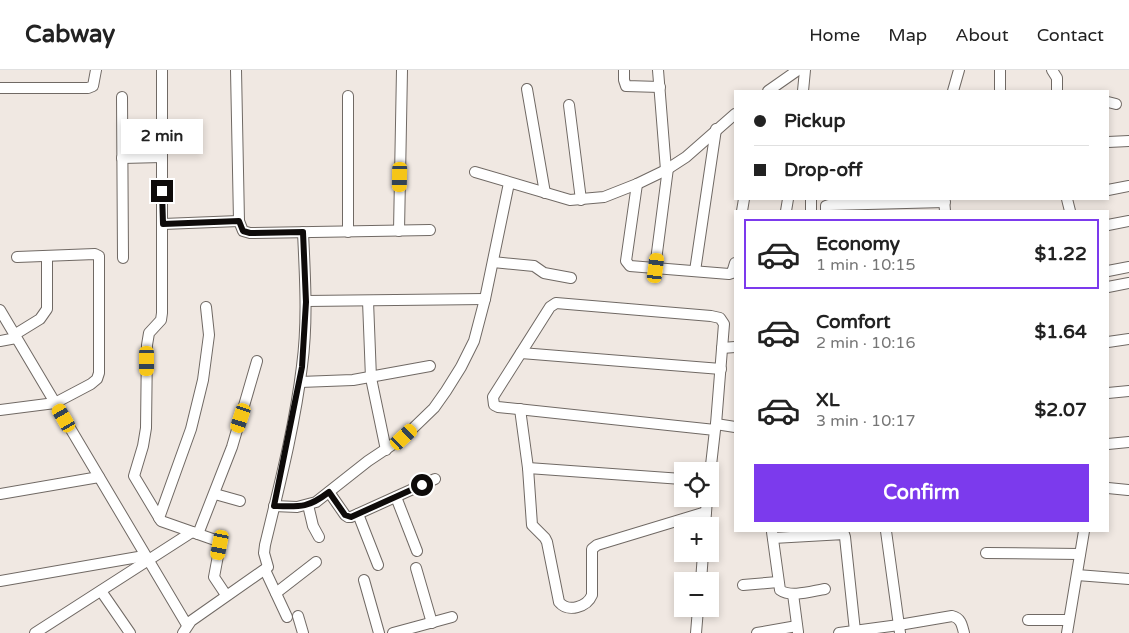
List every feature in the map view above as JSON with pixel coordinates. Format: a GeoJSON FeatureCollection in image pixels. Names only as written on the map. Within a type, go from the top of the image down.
{"type":"FeatureCollection","features":[{"type":"Feature","properties":{"kind":"street"},"geometry":{"type":"LineString","coordinates":[[0,88],[88,88],[93,86],[96,70]]}},
{"type":"Feature","properties":{"kind":"street"},"geometry":{"type":"LineString","coordinates":[[162,70],[162,313],[161,320],[149,333],[147,344],[146,428],[144,446],[134,476],[158,518],[220,543],[214,577],[226,595]]}},
{"type":"Feature","properties":{"kind":"street"},"geometry":{"type":"LineString","coordinates":[[236,70],[239,221],[243,231],[250,233],[430,230]]}},
{"type":"Feature","properties":{"kind":"street"},"geometry":{"type":"LineString","coordinates":[[399,230],[402,70]]}},
{"type":"Feature","properties":{"kind":"street"},"geometry":{"type":"LineString","coordinates":[[624,70],[626,86],[660,87]]}},
{"type":"Feature","properties":{"kind":"street"},"geometry":{"type":"LineString","coordinates":[[656,268],[667,169],[658,70]]}},
{"type":"Feature","properties":{"kind":"street"},"geometry":{"type":"LineString","coordinates":[[769,90],[798,70]]}},
{"type":"Feature","properties":{"kind":"street"},"geometry":{"type":"LineString","coordinates":[[803,90],[805,70]]}},
{"type":"Feature","properties":{"kind":"street"},"geometry":{"type":"LineString","coordinates":[[954,90],[958,70]]}},
{"type":"Feature","properties":{"kind":"street"},"geometry":{"type":"LineString","coordinates":[[1000,70],[1000,90]]}},
{"type":"Feature","properties":{"kind":"street"},"geometry":{"type":"LineString","coordinates":[[1052,70],[1056,78],[1057,90]]}},
{"type":"Feature","properties":{"kind":"street"},"geometry":{"type":"LineString","coordinates":[[527,89],[545,193]]}},
{"type":"Feature","properties":{"kind":"street"},"geometry":{"type":"LineString","coordinates":[[348,96],[348,232]]}},
{"type":"Feature","properties":{"kind":"street"},"geometry":{"type":"LineString","coordinates":[[122,97],[123,258]]}},
{"type":"Feature","properties":{"kind":"street"},"geometry":{"type":"LineString","coordinates":[[569,105],[581,200]]}},
{"type":"Feature","properties":{"kind":"street"},"geometry":{"type":"LineString","coordinates":[[474,172],[570,200],[604,196],[637,184],[667,169],[686,157],[734,115]]}},
{"type":"Feature","properties":{"kind":"street"},"geometry":{"type":"LineString","coordinates":[[695,271],[716,129]]}},
{"type":"Feature","properties":{"kind":"street"},"geometry":{"type":"LineString","coordinates":[[162,142],[191,141]]}},
{"type":"Feature","properties":{"kind":"street"},"geometry":{"type":"LineString","coordinates":[[1109,142],[1129,141]]}},
{"type":"Feature","properties":{"kind":"street"},"geometry":{"type":"LineString","coordinates":[[122,158],[162,157]]}},
{"type":"Feature","properties":{"kind":"street"},"geometry":{"type":"LineString","coordinates":[[274,506],[297,507],[316,502],[368,461],[396,444],[434,408],[461,368],[474,341],[485,299],[509,183]]}},
{"type":"Feature","properties":{"kind":"street"},"geometry":{"type":"LineString","coordinates":[[637,184],[626,261],[630,266],[728,274],[732,273],[734,266]]}},
{"type":"Feature","properties":{"kind":"street"},"geometry":{"type":"LineString","coordinates":[[1109,190],[1129,186]]}},
{"type":"Feature","properties":{"kind":"street"},"geometry":{"type":"LineString","coordinates":[[826,210],[828,205],[945,204]]}},
{"type":"Feature","properties":{"kind":"street"},"geometry":{"type":"LineString","coordinates":[[163,224],[239,221]]}},
{"type":"Feature","properties":{"kind":"street"},"geometry":{"type":"LineString","coordinates":[[1109,225],[1129,221]]}},
{"type":"Feature","properties":{"kind":"street"},"geometry":{"type":"LineString","coordinates":[[0,310],[146,558],[185,629],[226,595],[268,567],[264,554],[300,382],[305,338],[306,302],[303,232]]}},
{"type":"Feature","properties":{"kind":"street"},"geometry":{"type":"LineString","coordinates":[[0,410],[55,403],[97,380],[99,373],[99,256],[94,254],[17,257]]}},
{"type":"Feature","properties":{"kind":"street"},"geometry":{"type":"LineString","coordinates":[[0,341],[15,337],[40,319],[47,309],[47,256]]}},
{"type":"Feature","properties":{"kind":"street"},"geometry":{"type":"LineString","coordinates":[[493,262],[534,266],[544,273],[572,278]]}},
{"type":"Feature","properties":{"kind":"street"},"geometry":{"type":"LineString","coordinates":[[1109,271],[1129,267]]}},
{"type":"Feature","properties":{"kind":"street"},"geometry":{"type":"LineString","coordinates":[[1109,287],[1129,283]]}},
{"type":"Feature","properties":{"kind":"street"},"geometry":{"type":"LineString","coordinates":[[306,302],[485,299]]}},
{"type":"Feature","properties":{"kind":"street"},"geometry":{"type":"LineString","coordinates":[[368,301],[370,376],[386,450]]}},
{"type":"Feature","properties":{"kind":"street"},"geometry":{"type":"LineString","coordinates":[[712,462],[716,427],[724,324],[720,318],[556,303],[550,307],[493,397],[492,402],[498,407],[520,410],[716,427],[734,427]]}},
{"type":"Feature","properties":{"kind":"street"},"geometry":{"type":"LineString","coordinates":[[158,518],[191,429],[203,380],[209,334],[206,307]]}},
{"type":"Feature","properties":{"kind":"street"},"geometry":{"type":"LineString","coordinates":[[1109,342],[1129,339]]}},
{"type":"Feature","properties":{"kind":"street"},"geometry":{"type":"LineString","coordinates":[[722,348],[734,347]]}},
{"type":"Feature","properties":{"kind":"street"},"geometry":{"type":"LineString","coordinates":[[521,353],[721,369]]}},
{"type":"Feature","properties":{"kind":"street"},"geometry":{"type":"LineString","coordinates":[[35,633],[101,591],[146,558],[195,533],[215,494],[258,361]]}},
{"type":"Feature","properties":{"kind":"street"},"geometry":{"type":"LineString","coordinates":[[300,382],[353,380],[430,366]]}},
{"type":"Feature","properties":{"kind":"street"},"geometry":{"type":"LineString","coordinates":[[1109,393],[1129,391]]}},
{"type":"Feature","properties":{"kind":"street"},"geometry":{"type":"LineString","coordinates":[[520,410],[528,468],[532,525],[547,542],[562,606],[568,608],[584,604],[590,600],[592,595],[591,561],[592,549],[594,547],[706,512]]}},
{"type":"Feature","properties":{"kind":"street"},"geometry":{"type":"LineString","coordinates":[[1109,444],[1129,442]]}},
{"type":"Feature","properties":{"kind":"street"},"geometry":{"type":"LineString","coordinates":[[528,468],[674,478]]}},
{"type":"Feature","properties":{"kind":"street"},"geometry":{"type":"LineString","coordinates":[[0,494],[99,477]]}},
{"type":"Feature","properties":{"kind":"street"},"geometry":{"type":"LineString","coordinates":[[329,492],[348,517],[435,479]]}},
{"type":"Feature","properties":{"kind":"street"},"geometry":{"type":"LineString","coordinates":[[1109,488],[1128,490]]}},
{"type":"Feature","properties":{"kind":"street"},"geometry":{"type":"LineString","coordinates":[[215,494],[240,501]]}},
{"type":"Feature","properties":{"kind":"street"},"geometry":{"type":"LineString","coordinates":[[396,497],[417,551]]}},
{"type":"Feature","properties":{"kind":"street"},"geometry":{"type":"LineString","coordinates":[[308,505],[318,538]]}},
{"type":"Feature","properties":{"kind":"street"},"geometry":{"type":"LineString","coordinates":[[706,517],[707,507]]}},
{"type":"Feature","properties":{"kind":"street"},"geometry":{"type":"LineString","coordinates":[[358,514],[378,565]]}},
{"type":"Feature","properties":{"kind":"street"},"geometry":{"type":"LineString","coordinates":[[886,532],[900,629]]}},
{"type":"Feature","properties":{"kind":"street"},"geometry":{"type":"LineString","coordinates":[[1067,633],[1084,532]]}},
{"type":"Feature","properties":{"kind":"street"},"geometry":{"type":"LineString","coordinates":[[825,589],[793,594],[780,590],[772,535],[844,534],[855,631]]}},
{"type":"Feature","properties":{"kind":"street"},"geometry":{"type":"LineString","coordinates":[[986,553],[1080,554]]}},
{"type":"Feature","properties":{"kind":"street"},"geometry":{"type":"LineString","coordinates":[[0,581],[146,558]]}},
{"type":"Feature","properties":{"kind":"street"},"geometry":{"type":"LineString","coordinates":[[276,593],[316,562]]}},
{"type":"Feature","properties":{"kind":"street"},"geometry":{"type":"LineString","coordinates":[[416,568],[432,623]]}},
{"type":"Feature","properties":{"kind":"street"},"geometry":{"type":"LineString","coordinates":[[264,570],[287,617]]}},
{"type":"Feature","properties":{"kind":"street"},"geometry":{"type":"LineString","coordinates":[[1077,575],[1129,579]]}},
{"type":"Feature","properties":{"kind":"street"},"geometry":{"type":"LineString","coordinates":[[364,580],[379,633]]}},
{"type":"Feature","properties":{"kind":"street"},"geometry":{"type":"LineString","coordinates":[[743,585],[778,582]]}},
{"type":"Feature","properties":{"kind":"street"},"geometry":{"type":"LineString","coordinates":[[101,591],[130,633]]}},
{"type":"Feature","properties":{"kind":"street"},"geometry":{"type":"LineString","coordinates":[[757,633],[797,630],[793,594]]}},
{"type":"Feature","properties":{"kind":"street"},"geometry":{"type":"LineString","coordinates":[[298,616],[303,633]]}},
{"type":"Feature","properties":{"kind":"street"},"geometry":{"type":"LineString","coordinates":[[839,633],[900,629],[952,616],[958,617],[961,621],[964,633]]}},
{"type":"Feature","properties":{"kind":"street"},"geometry":{"type":"LineString","coordinates":[[398,632],[452,617]]}},
{"type":"Feature","properties":{"kind":"street"},"geometry":{"type":"LineString","coordinates":[[696,633],[697,617]]}},
{"type":"Feature","properties":{"kind":"street"},"geometry":{"type":"LineString","coordinates":[[1028,620],[1068,620]]}},
{"type":"Feature","properties":{"kind":"route"},"geometry":{"type":"LineString","coordinates":[[162,191],[163,224],[239,221],[243,231],[250,233],[303,232],[306,302],[302,367],[274,506],[297,507],[308,505],[316,502],[329,492],[345,515],[351,517],[422,485]]}}]}
